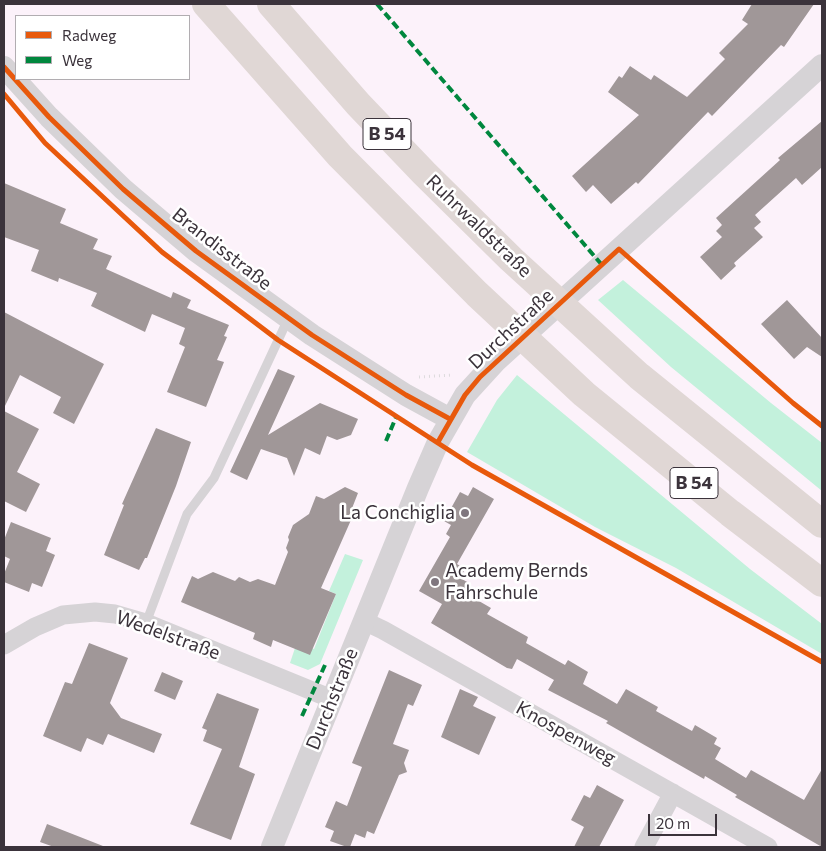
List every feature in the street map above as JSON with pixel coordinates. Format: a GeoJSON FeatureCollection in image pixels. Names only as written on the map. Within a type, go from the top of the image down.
{"type":"FeatureCollection","features":[{"type":"Feature","properties":{"kind":"highway","name":"B 54"},"geometry":{"type":"LineString","coordinates":[[206,4],[340,156],[477,294],[568,379],[730,513],[822,583]]}},
{"type":"Feature","properties":{"kind":"highway","name":"Ruhrwaldstraße"},"geometry":{"type":"LineString","coordinates":[[271,4],[384,131],[511,259],[654,388],[822,524]]}},
{"type":"Feature","properties":{"kind":"street","name":"Durchstraße"},"geometry":{"type":"LineString","coordinates":[[272,847],[414,497],[450,419],[466,395],[496,361],[822,64]]}},
{"type":"Feature","properties":{"kind":"street","name":"Brandisstraße"},"geometry":{"type":"LineString","coordinates":[[4,67],[15,79]]}},
{"type":"Feature","properties":{"kind":"street","name":"Brandisstraße"},"geometry":{"type":"LineString","coordinates":[[16,80],[49,117],[123,189],[196,251],[288,318],[398,390],[450,419]]}},
{"type":"Feature","properties":{"kind":"street","name":"Wedelstraße"},"geometry":{"type":"LineString","coordinates":[[4,645],[63,616],[95,612],[114,614],[146,623],[332,699]]}},
{"type":"Feature","properties":{"kind":"street","name":"Knospenweg"},"geometry":{"type":"LineString","coordinates":[[364,621],[768,847]]}},
{"type":"Feature","properties":{"kind":"street"},"geometry":{"type":"LineString","coordinates":[[644,847],[672,793]]}},
{"type":"Feature","properties":{"kind":"lane"},"geometry":{"type":"LineString","coordinates":[[146,623],[187,514],[214,478],[288,318]]}},
{"type":"Feature","properties":{"kind":"green space"},"geometry":{"type":"Polygon","coordinates":[[[623,280],[822,443],[822,491],[671,367],[598,300],[623,280]]]}},
{"type":"Feature","properties":{"kind":"green space"},"geometry":{"type":"Polygon","coordinates":[[[517,375],[750,569],[822,624],[822,654],[676,568],[595,527],[467,452],[497,400],[517,375]]]}},
{"type":"Feature","properties":{"kind":"green space"},"geometry":{"type":"Polygon","coordinates":[[[345,554],[363,560],[320,664],[308,670],[290,663],[297,642],[314,649],[336,594],[329,591],[345,554]]]}},
{"type":"Feature","properties":{"kind":"building"},"geometry":{"type":"Polygon","coordinates":[[[752,4],[814,4],[784,47],[781,45],[712,116],[708,112],[638,184],[636,182],[611,204],[593,185],[586,192],[572,176],[639,115],[608,92],[619,76],[622,78],[630,66],[651,80],[654,75],[687,97],[725,59],[719,53],[748,24],[742,20],[752,4]]]}},
{"type":"Feature","properties":{"kind":"building"},"geometry":{"type":"Polygon","coordinates":[[[822,121],[822,167],[802,185],[796,178],[755,215],[761,222],[754,228],[763,237],[734,263],[736,266],[721,280],[700,257],[722,237],[716,231],[722,225],[716,218],[780,160],[778,158],[822,121]]]}},
{"type":"Feature","properties":{"kind":"building"},"geometry":{"type":"Polygon","coordinates":[[[4,183],[66,209],[60,223],[98,239],[93,249],[112,256],[106,269],[171,298],[173,292],[191,300],[187,308],[229,325],[224,336],[227,337],[217,360],[224,362],[206,407],[167,392],[185,347],[179,344],[185,328],[152,314],[145,332],[91,306],[97,293],[59,278],[58,282],[31,271],[39,250],[4,237],[4,183]]]}},
{"type":"Feature","properties":{"kind":"building"},"geometry":{"type":"Polygon","coordinates":[[[787,300],[822,338],[822,357],[807,347],[794,359],[761,324],[787,300]]]}},
{"type":"Feature","properties":{"kind":"building"},"geometry":{"type":"Polygon","coordinates":[[[4,312],[104,364],[74,424],[53,413],[61,397],[20,375],[4,408],[4,312]]]}},
{"type":"Feature","properties":{"kind":"building"},"geometry":{"type":"Polygon","coordinates":[[[278,369],[295,376],[268,435],[320,403],[358,419],[351,435],[337,440],[327,436],[320,455],[305,448],[294,476],[287,458],[261,449],[247,480],[230,472],[278,369]]]}},
{"type":"Feature","properties":{"kind":"building"},"geometry":{"type":"Polygon","coordinates":[[[4,411],[39,429],[17,472],[40,484],[26,512],[4,501],[4,411]]]}},
{"type":"Feature","properties":{"kind":"building"},"geometry":{"type":"Polygon","coordinates":[[[156,428],[191,442],[176,486],[147,558],[145,558],[139,570],[104,555],[124,505],[122,504],[156,428]]]}},
{"type":"Feature","properties":{"kind":"building"},"geometry":{"type":"Polygon","coordinates":[[[345,487],[358,493],[349,516],[351,520],[321,588],[336,594],[310,655],[273,640],[271,647],[253,639],[255,633],[181,602],[192,576],[198,579],[213,572],[235,581],[239,577],[250,582],[258,579],[275,585],[288,552],[286,548],[289,540],[288,537],[293,525],[309,514],[316,496],[324,499],[345,487]]]}},
{"type":"Feature","properties":{"kind":"building"},"geometry":{"type":"Polygon","coordinates":[[[473,487],[494,499],[457,564],[465,569],[460,578],[469,583],[472,597],[491,608],[487,614],[528,637],[526,643],[565,665],[568,660],[588,672],[583,684],[617,704],[626,689],[658,707],[656,711],[692,731],[695,725],[717,738],[714,744],[721,748],[715,759],[746,778],[751,770],[804,800],[822,769],[822,847],[735,797],[737,795],[705,776],[704,779],[606,723],[608,721],[548,690],[554,680],[517,659],[512,669],[507,668],[431,623],[442,604],[419,591],[450,537],[446,534],[451,525],[444,521],[460,492],[468,496],[473,487]]]}},
{"type":"Feature","properties":{"kind":"building"},"geometry":{"type":"Polygon","coordinates":[[[11,522],[51,538],[46,551],[55,555],[42,587],[32,583],[29,592],[4,582],[4,574],[10,559],[4,556],[4,540],[11,522]]]}},
{"type":"Feature","properties":{"kind":"building"},"geometry":{"type":"Polygon","coordinates":[[[89,643],[128,658],[110,703],[121,718],[162,734],[154,753],[108,734],[103,745],[87,738],[81,752],[43,736],[65,682],[72,684],[89,643]]]}},
{"type":"Feature","properties":{"kind":"building"},"geometry":{"type":"Polygon","coordinates":[[[389,670],[422,685],[413,706],[408,704],[393,744],[409,750],[404,763],[407,772],[399,775],[374,834],[367,831],[365,838],[355,834],[350,847],[347,847],[330,841],[334,831],[325,827],[336,801],[347,806],[362,767],[352,763],[389,670]]]}},
{"type":"Feature","properties":{"kind":"building"},"geometry":{"type":"Polygon","coordinates":[[[162,672],[183,681],[175,700],[154,691],[162,672]]]}},
{"type":"Feature","properties":{"kind":"building"},"geometry":{"type":"Polygon","coordinates":[[[460,689],[478,697],[473,706],[496,717],[479,755],[441,737],[460,689]]]}},
{"type":"Feature","properties":{"kind":"building"},"geometry":{"type":"Polygon","coordinates":[[[217,693],[259,709],[239,767],[255,774],[231,840],[190,824],[222,749],[203,741],[207,730],[202,728],[217,693]]]}},
{"type":"Feature","properties":{"kind":"building"},"geometry":{"type":"Polygon","coordinates":[[[597,785],[624,800],[599,847],[574,847],[584,827],[571,820],[584,795],[590,798],[597,785]]]}},
{"type":"Feature","properties":{"kind":"building"},"geometry":{"type":"Polygon","coordinates":[[[47,824],[103,847],[54,847],[40,842],[47,824]]]}},
{"type":"Feature","properties":{"kind":"marked path"},"geometry":{"type":"LineString","coordinates":[[377,4],[602,265]]}},
{"type":"Feature","properties":{"kind":"marked path"},"geometry":{"type":"LineString","coordinates":[[386,441],[397,415]]}},
{"type":"Feature","properties":{"kind":"marked path"},"geometry":{"type":"LineString","coordinates":[[302,716],[325,665]]}},
{"type":"Feature","properties":{"kind":"cycle path"},"geometry":{"type":"LineString","coordinates":[[4,67],[15,79]]}},
{"type":"Feature","properties":{"kind":"cycle path"},"geometry":{"type":"LineString","coordinates":[[16,80],[49,117],[123,189],[196,251],[312,335],[406,395],[450,419]]}},
{"type":"Feature","properties":{"kind":"cycle path"},"geometry":{"type":"LineString","coordinates":[[4,94],[45,143],[162,252],[278,340],[472,465],[822,662]]}},
{"type":"Feature","properties":{"kind":"cycle path"},"geometry":{"type":"LineString","coordinates":[[438,442],[465,395],[480,377],[619,249],[793,403],[822,426]]}},
{"type":"Feature","properties":{"kind":"place","name":"La Conchiglia"},"geometry":{"type":"Point","coordinates":[465,513]}},
{"type":"Feature","properties":{"kind":"place","name":"Academy Bernds Fahrschule"},"geometry":{"type":"Point","coordinates":[435,582]}}]}
